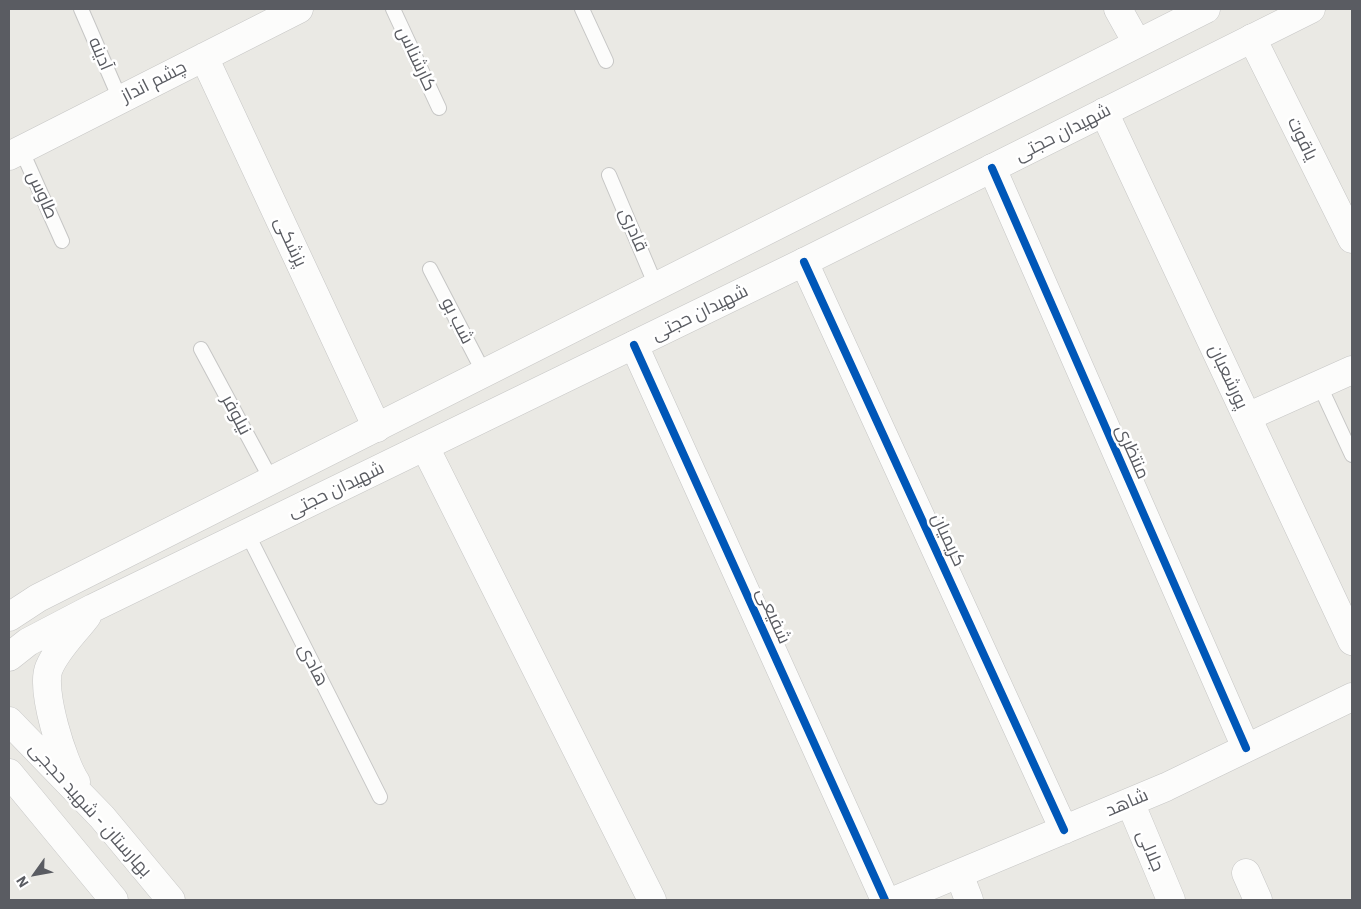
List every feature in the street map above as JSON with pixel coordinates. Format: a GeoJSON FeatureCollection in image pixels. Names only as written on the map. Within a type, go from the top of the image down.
{"type":"FeatureCollection","features":[{"type":"Feature","properties":{"kind":"street"},"geometry":{"type":"LineString","coordinates":[[1118,9],[1137,44]]}},
{"type":"Feature","properties":{"kind":"street","name":"شهیدان حجتی"},"geometry":{"type":"LineString","coordinates":[[9,617],[38,598],[1206,9]]}},
{"type":"Feature","properties":{"kind":"street","name":"شهیدان حجتی"},"geometry":{"type":"LineString","coordinates":[[9,657],[28,642],[93,608],[804,262],[1311,9]]}},
{"type":"Feature","properties":{"kind":"street","name":"چشم انداز"},"geometry":{"type":"LineString","coordinates":[[15,152],[204,57],[288,11]]}},
{"type":"Feature","properties":{"kind":"street","name":"یاقوت"},"geometry":{"type":"LineString","coordinates":[[1252,38],[1352,239]]}},
{"type":"Feature","properties":{"kind":"street","name":"پزشکی"},"geometry":{"type":"LineString","coordinates":[[204,57],[376,428]]}},
{"type":"Feature","properties":{"kind":"street","name":"پورشعبان"},"geometry":{"type":"LineString","coordinates":[[1104,112],[1352,641]]}},
{"type":"Feature","properties":{"kind":"street","name":"منتظری"},"geometry":{"type":"LineString","coordinates":[[992,168],[1246,748]]}},
{"type":"Feature","properties":{"kind":"street","name":"کریمیان"},"geometry":{"type":"LineString","coordinates":[[804,262],[1064,830]]}},
{"type":"Feature","properties":{"kind":"street","name":"شفیعی"},"geometry":{"type":"LineString","coordinates":[[634,345],[885,900]]}},
{"type":"Feature","properties":{"kind":"street"},"geometry":{"type":"LineString","coordinates":[[1247,417],[1352,370]]}},
{"type":"Feature","properties":{"kind":"street"},"geometry":{"type":"LineString","coordinates":[[425,447],[652,900]]}},
{"type":"Feature","properties":{"kind":"street"},"geometry":{"type":"LineString","coordinates":[[9,598],[38,598]]}},
{"type":"Feature","properties":{"kind":"street"},"geometry":{"type":"LineString","coordinates":[[93,608],[48,669],[47,700],[59,742],[74,780],[102,817]]}},
{"type":"Feature","properties":{"kind":"street","name":"شاهد"},"geometry":{"type":"LineString","coordinates":[[896,900],[1166,787],[1352,696]]}},
{"type":"Feature","properties":{"kind":"street","name":"بهارستان - شهید حججی"},"geometry":{"type":"LineString","coordinates":[[9,721],[102,817],[171,900]]}},
{"type":"Feature","properties":{"kind":"street","name":"بهارستان - شهید حججی"},"geometry":{"type":"LineString","coordinates":[[11,777],[114,900]]}},
{"type":"Feature","properties":{"kind":"street","name":"جلالی"},"geometry":{"type":"LineString","coordinates":[[1130,802],[1171,900]]}},
{"type":"Feature","properties":{"kind":"street"},"geometry":{"type":"LineString","coordinates":[[1246,873],[1258,900]]}},
{"type":"Feature","properties":{"kind":"street"},"geometry":{"type":"LineString","coordinates":[[959,874],[969,900]]}},
{"type":"Feature","properties":{"kind":"lane","name":"آدینه"},"geometry":{"type":"LineString","coordinates":[[81,9],[120,99]]}},
{"type":"Feature","properties":{"kind":"lane","name":"کارشناس"},"geometry":{"type":"LineString","coordinates":[[393,9],[439,108]]}},
{"type":"Feature","properties":{"kind":"lane"},"geometry":{"type":"LineString","coordinates":[[582,9],[606,61]]}},
{"type":"Feature","properties":{"kind":"lane","name":"طاوس"},"geometry":{"type":"LineString","coordinates":[[15,152],[62,241]]}},
{"type":"Feature","properties":{"kind":"lane","name":"قادری"},"geometry":{"type":"LineString","coordinates":[[609,175],[656,286]]}},
{"type":"Feature","properties":{"kind":"lane","name":"شب بو"},"geometry":{"type":"LineString","coordinates":[[430,268],[484,373]]}},
{"type":"Feature","properties":{"kind":"lane","name":"نیلوفر"},"geometry":{"type":"LineString","coordinates":[[201,349],[272,481]]}},
{"type":"Feature","properties":{"kind":"lane"},"geometry":{"type":"LineString","coordinates":[[1319,384],[1352,455]]}},
{"type":"Feature","properties":{"kind":"lane","name":"هادی"},"geometry":{"type":"LineString","coordinates":[[247,534],[380,797]]}},
{"type":"Feature","properties":{"kind":"cycle path"},"geometry":{"type":"LineString","coordinates":[[992,168],[1246,748]]}},
{"type":"Feature","properties":{"kind":"cycle path"},"geometry":{"type":"LineString","coordinates":[[804,262],[1064,830]]}},
{"type":"Feature","properties":{"kind":"cycle path"},"geometry":{"type":"LineString","coordinates":[[634,345],[885,900]]}}]}
